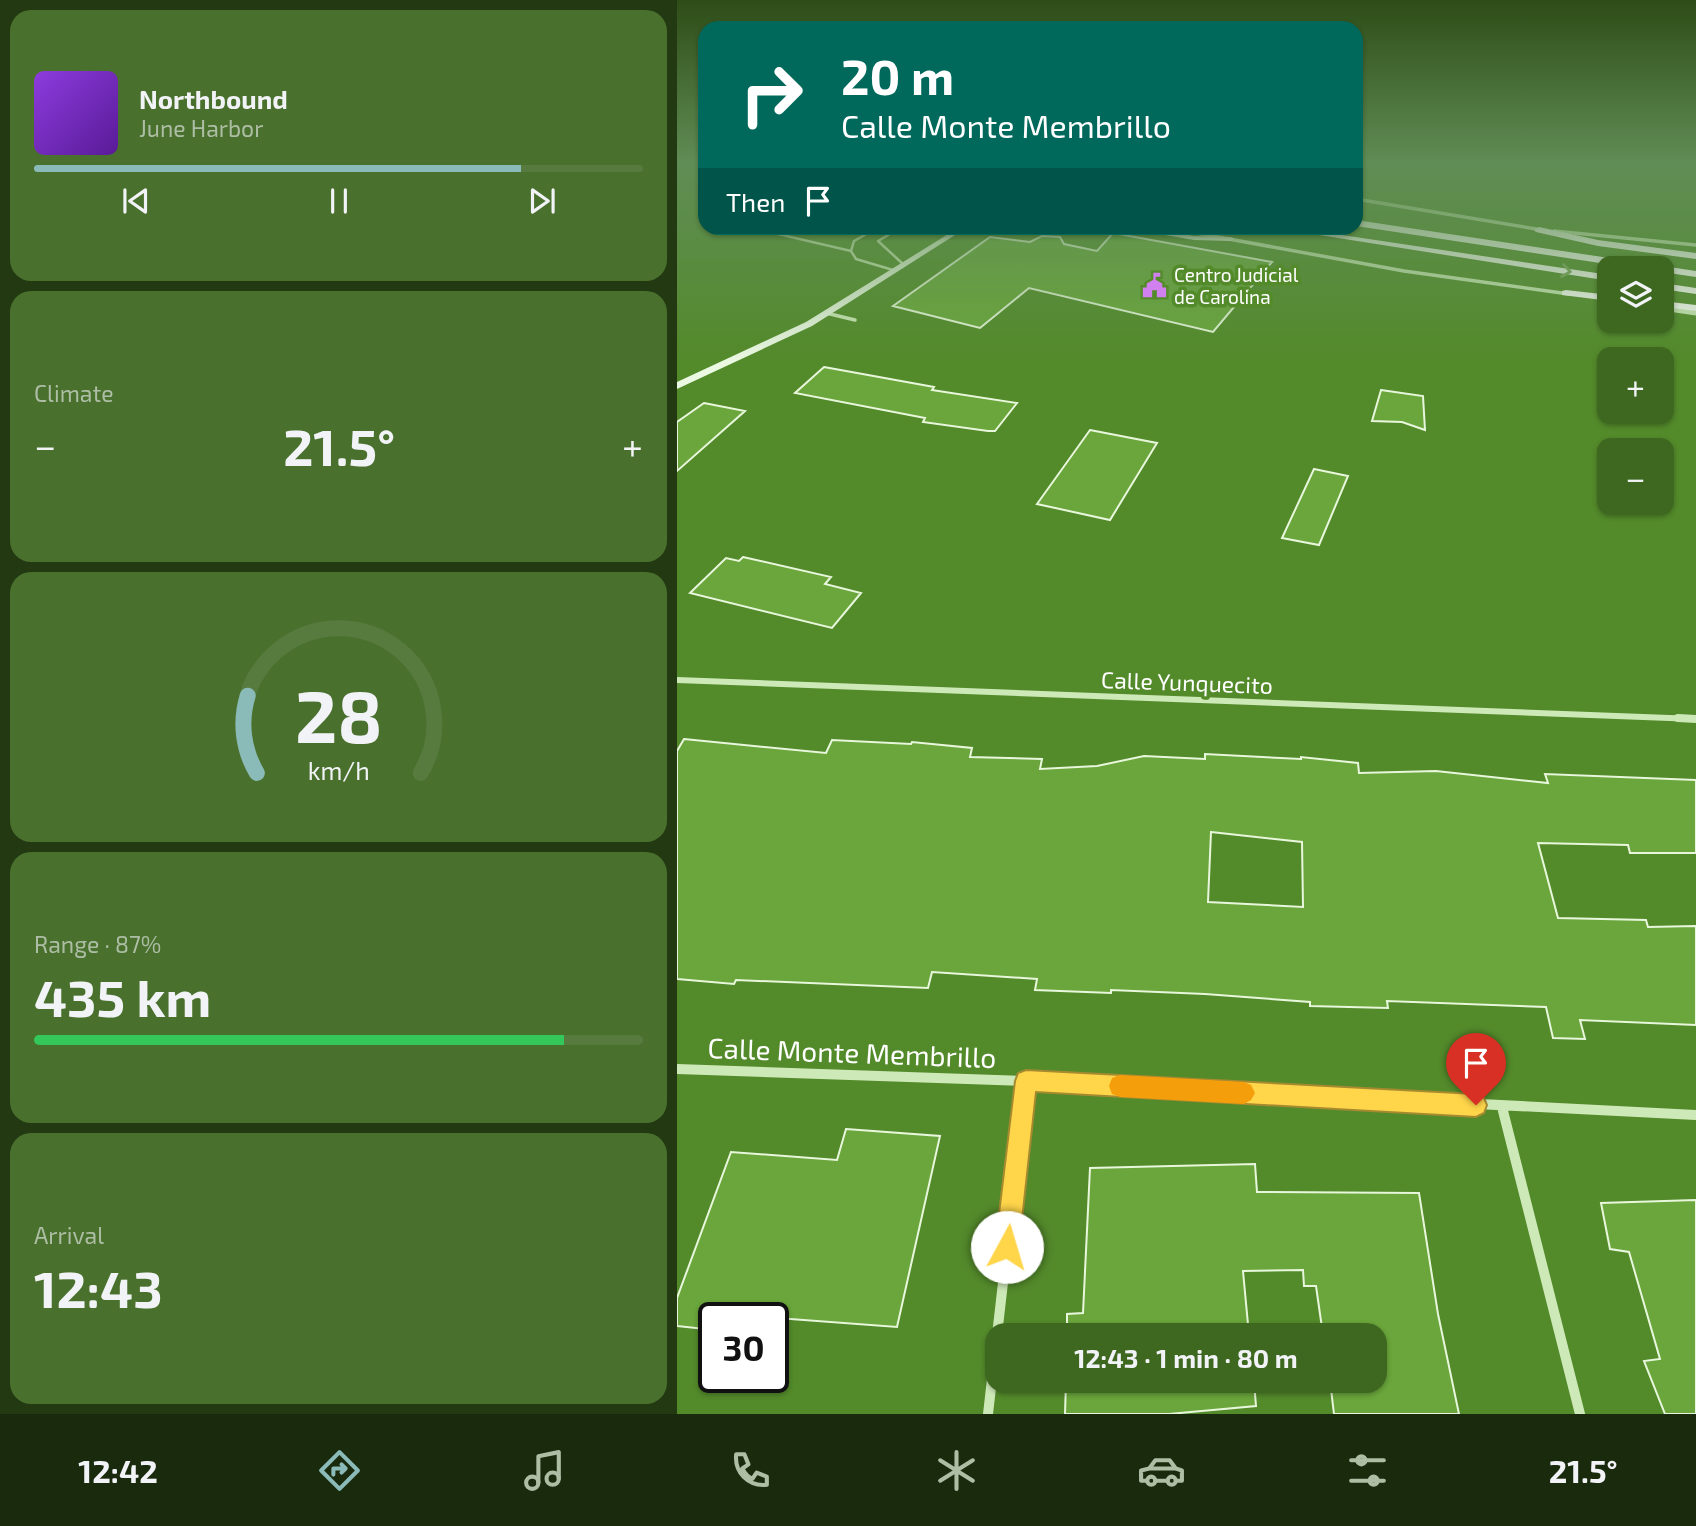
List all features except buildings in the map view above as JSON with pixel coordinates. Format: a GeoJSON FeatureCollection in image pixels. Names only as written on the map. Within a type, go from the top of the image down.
{"type":"FeatureCollection","features":[{"type":"Feature","properties":{"kind":"main road"},"geometry":{"type":"LineString","coordinates":[[1396,229],[1597,259]]}},
{"type":"Feature","properties":{"kind":"main road"},"geometry":{"type":"LineString","coordinates":[[1539,230],[1598,243],[1696,256]]}},
{"type":"Feature","properties":{"kind":"main road"},"geometry":{"type":"LineString","coordinates":[[1326,235],[1597,276]]}},
{"type":"Feature","properties":{"kind":"main road"},"geometry":{"type":"LineString","coordinates":[[1674,271],[1696,274]]}},
{"type":"Feature","properties":{"kind":"main road"},"geometry":{"type":"LineString","coordinates":[[1674,288],[1696,291]]}},
{"type":"Feature","properties":{"kind":"main road"},"geometry":{"type":"LineString","coordinates":[[1566,293],[1597,297]]}},
{"type":"Feature","properties":{"kind":"main road"},"geometry":{"type":"LineString","coordinates":[[1674,308],[1696,311]]}},
{"type":"Feature","properties":{"kind":"street"},"geometry":{"type":"LineString","coordinates":[[1533,229],[1696,245]]}},
{"type":"Feature","properties":{"kind":"street"},"geometry":{"type":"LineString","coordinates":[[677,386],[809,324],[949,235]]}},
{"type":"Feature","properties":{"kind":"street"},"geometry":{"type":"LineString","coordinates":[[943,238],[952,235]]}},
{"type":"Feature","properties":{"kind":"street"},"geometry":{"type":"LineString","coordinates":[[1177,235],[1231,239]]}},
{"type":"Feature","properties":{"kind":"street"},"geometry":{"type":"LineString","coordinates":[[1208,235],[1404,271],[1566,293]]}},
{"type":"Feature","properties":{"kind":"street","name":"Calle Yunquecito"},"geometry":{"type":"LineString","coordinates":[[677,680],[1696,719]]}},
{"type":"Feature","properties":{"kind":"street","name":"Calle Monte Membrillo"},"geometry":{"type":"LineString","coordinates":[[677,1069],[1026,1081],[1696,1115]]}},
{"type":"Feature","properties":{"kind":"street"},"geometry":{"type":"LineString","coordinates":[[988,1414],[1026,1081]]}},
{"type":"Feature","properties":{"kind":"street"},"geometry":{"type":"LineString","coordinates":[[1502,1107],[1579,1414]]}},
{"type":"Feature","properties":{"kind":"lane"},"geometry":{"type":"LineString","coordinates":[[782,235],[851,251],[856,258],[893,270]]}},
{"type":"Feature","properties":{"kind":"lane"},"geometry":{"type":"LineString","coordinates":[[851,251],[854,241],[865,235]]}},
{"type":"Feature","properties":{"kind":"lane"},"geometry":{"type":"LineString","coordinates":[[888,235],[878,241],[903,264]]}},
{"type":"Feature","properties":{"kind":"lane"},"geometry":{"type":"LineString","coordinates":[[826,313],[854,320]]}},
{"type":"Feature","properties":{"kind":"slow traffic"},"geometry":{"type":"LineString","coordinates":[[1120,1086],[1244,1093]]}},
{"type":"Feature","properties":{"kind":"place","name":"Centro Judicial de Carolina"},"geometry":{"type":"Point","coordinates":[1154,285]}},
{"type":"Feature","properties":{"kind":"route"},"geometry":{"type":"LineString","coordinates":[[1007,1247],[1026,1081],[1476,1105]]}}]}
